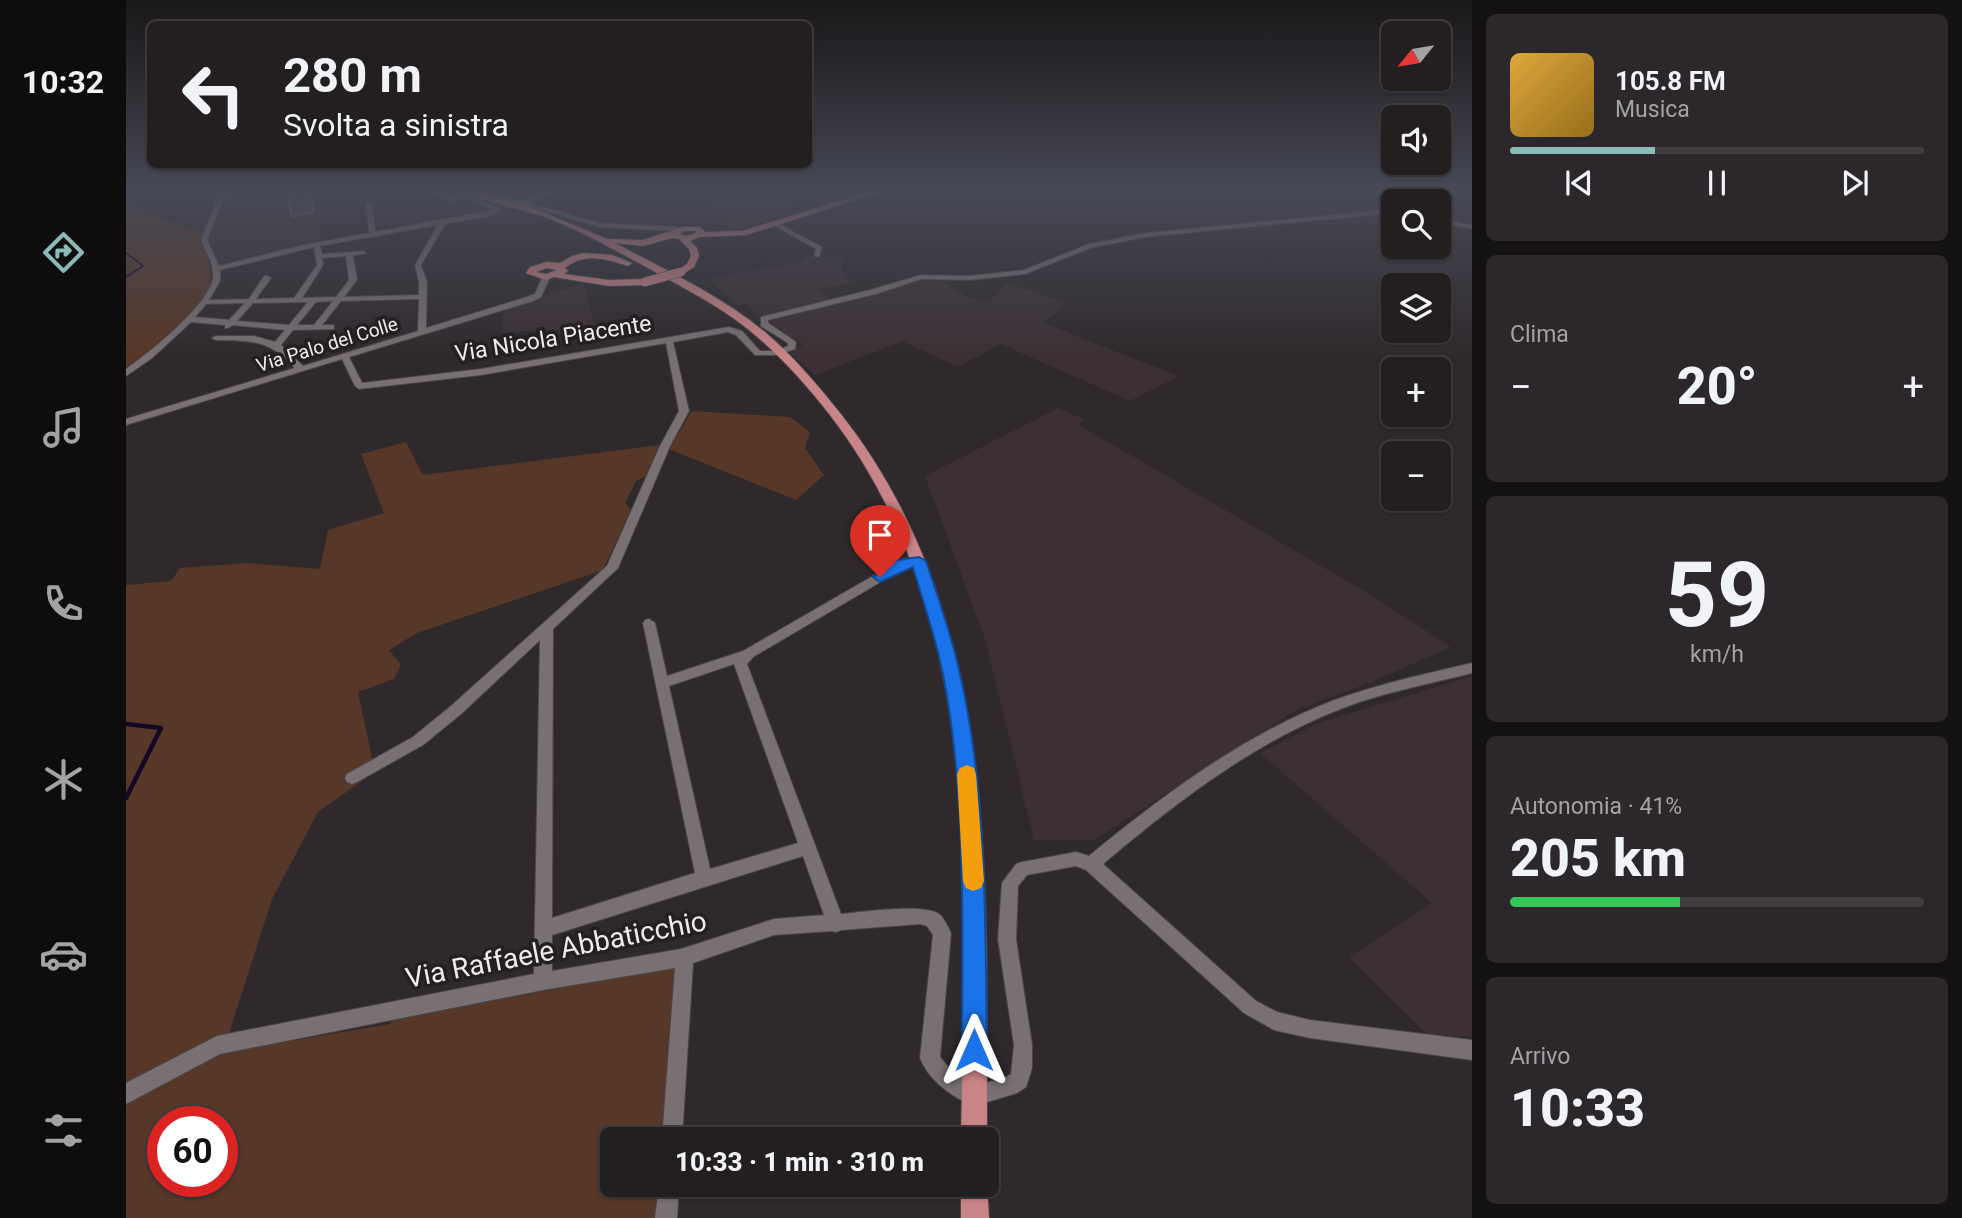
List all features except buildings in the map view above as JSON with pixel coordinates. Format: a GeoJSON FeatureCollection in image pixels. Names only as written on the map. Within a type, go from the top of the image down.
{"type":"FeatureCollection","features":[{"type":"Feature","properties":{"kind":"main road"},"geometry":{"type":"LineString","coordinates":[[551,274],[572,255],[577,246]]}},
{"type":"Feature","properties":{"kind":"main road"},"geometry":{"type":"LineString","coordinates":[[601,246],[695,297],[780,353]]}},
{"type":"Feature","properties":{"kind":"main road"},"geometry":{"type":"LineString","coordinates":[[611,246],[718,304]]}},
{"type":"Feature","properties":{"kind":"main road"},"geometry":{"type":"LineString","coordinates":[[653,246],[648,253],[650,261],[701,289],[760,334],[819,391],[859,443],[892,500],[919,561],[952,673],[966,766],[973,857],[974,1127]]}},
{"type":"Feature","properties":{"kind":"main road"},"geometry":{"type":"LineString","coordinates":[[551,274],[610,283],[645,282],[681,272],[694,261],[692,247]]}},
{"type":"Feature","properties":{"kind":"main road"},"geometry":{"type":"LineString","coordinates":[[551,274],[569,260],[583,257],[617,258],[695,297]]}},
{"type":"Feature","properties":{"kind":"main road"},"geometry":{"type":"LineString","coordinates":[[975,1197],[975,1218]]}},
{"type":"Feature","properties":{"kind":"street"},"geometry":{"type":"LineString","coordinates":[[126,373],[151,356],[203,302],[216,281],[217,269],[207,246]]}},
{"type":"Feature","properties":{"kind":"street"},"geometry":{"type":"LineString","coordinates":[[217,269],[314,246]]}},
{"type":"Feature","properties":{"kind":"street"},"geometry":{"type":"LineString","coordinates":[[297,299],[320,265],[317,246]]}},
{"type":"Feature","properties":{"kind":"street"},"geometry":{"type":"LineString","coordinates":[[338,253],[338,250],[349,246]]}},
{"type":"Feature","properties":{"kind":"street"},"geometry":{"type":"LineString","coordinates":[[422,332],[423,297],[418,265],[429,246]]}},
{"type":"Feature","properties":{"kind":"street"},"geometry":{"type":"LineString","coordinates":[[816,246],[820,248],[817,256]]}},
{"type":"Feature","properties":{"kind":"street"},"geometry":{"type":"LineString","coordinates":[[669,340],[729,329],[739,333],[758,353],[780,353],[792,347],[792,342],[764,324],[764,319],[921,277],[969,278],[1017,273],[1092,246]]}},
{"type":"Feature","properties":{"kind":"street"},"geometry":{"type":"LineString","coordinates":[[320,256],[363,253]]}},
{"type":"Feature","properties":{"kind":"street"},"geometry":{"type":"LineString","coordinates":[[316,328],[354,280],[349,255]]}},
{"type":"Feature","properties":{"kind":"street","name":"Via Palo del Colle"},"geometry":{"type":"LineString","coordinates":[[126,422],[538,295],[551,274]]}},
{"type":"Feature","properties":{"kind":"street"},"geometry":{"type":"LineString","coordinates":[[267,278],[251,301],[216,338],[268,340],[277,345],[301,369]]}},
{"type":"Feature","properties":{"kind":"street"},"geometry":{"type":"LineString","coordinates":[[203,302],[423,297]]}},
{"type":"Feature","properties":{"kind":"street"},"geometry":{"type":"LineString","coordinates":[[277,345],[314,299]]}},
{"type":"Feature","properties":{"kind":"street"},"geometry":{"type":"LineString","coordinates":[[187,319],[291,328],[331,327]]}},
{"type":"Feature","properties":{"kind":"street","name":"Via Nicola Piacente"},"geometry":{"type":"LineString","coordinates":[[345,356],[359,386],[481,372],[669,340],[684,411],[665,446],[612,569],[418,741],[352,778]]}},
{"type":"Feature","properties":{"kind":"street"},"geometry":{"type":"LineString","coordinates":[[662,683],[748,654],[902,564],[919,561]]}},
{"type":"Feature","properties":{"kind":"street"},"geometry":{"type":"LineString","coordinates":[[649,624],[704,878]]}},
{"type":"Feature","properties":{"kind":"street"},"geometry":{"type":"LineString","coordinates":[[543,981],[547,626]]}},
{"type":"Feature","properties":{"kind":"street"},"geometry":{"type":"LineString","coordinates":[[748,654],[740,663],[836,924]]}},
{"type":"Feature","properties":{"kind":"street"},"geometry":{"type":"LineString","coordinates":[[1091,864],[1174,797],[1318,713],[1371,694],[1472,668]]}},
{"type":"Feature","properties":{"kind":"street"},"geometry":{"type":"LineString","coordinates":[[544,929],[807,847]]}},
{"type":"Feature","properties":{"kind":"street"},"geometry":{"type":"LineString","coordinates":[[974,1096],[1010,1086],[1019,1080],[1022,1068],[1023,1045],[1007,939],[1010,883],[1022,869],[1076,859],[1091,864],[1250,1007],[1274,1021],[1310,1029],[1472,1050]]}},
{"type":"Feature","properties":{"kind":"street","name":"Via Raffaele Abbaticchio"},"geometry":{"type":"LineString","coordinates":[[126,1094],[217,1045],[543,981],[685,957],[774,928],[920,916],[933,920],[942,933],[930,1058],[943,1077],[974,1096]]}},
{"type":"Feature","properties":{"kind":"street"},"geometry":{"type":"LineString","coordinates":[[673,1127],[685,957]]}},
{"type":"Feature","properties":{"kind":"street"},"geometry":{"type":"LineString","coordinates":[[666,1218],[668,1197]]}},
{"type":"Feature","properties":{"kind":"shaded area"},"geometry":{"type":"Polygon","coordinates":[[[126,246],[205,246],[210,267],[210,293],[163,342],[126,368],[126,246]]]}},
{"type":"Feature","properties":{"kind":"shaded area"},"geometry":{"type":"Polygon","coordinates":[[[203,246],[306,246],[210,269],[203,246]]]}},
{"type":"Feature","properties":{"kind":"shaded area"},"geometry":{"type":"Polygon","coordinates":[[[808,256],[843,257],[842,274],[852,283],[818,289],[830,300],[928,274],[968,297],[988,303],[1007,283],[1067,303],[1043,323],[1179,376],[1130,401],[1001,344],[957,367],[903,341],[815,375],[790,353],[803,345],[757,318],[747,304],[737,305],[708,279],[789,264],[794,267],[808,256]]]}},
{"type":"Feature","properties":{"kind":"shaded area"},"geometry":{"type":"Polygon","coordinates":[[[584,283],[594,326],[502,333],[504,308],[584,283]]]}},
{"type":"Feature","properties":{"kind":"shaded area"},"geometry":{"type":"Polygon","coordinates":[[[1058,408],[1083,419],[1079,425],[1371,595],[1451,647],[1369,683],[1296,710],[1094,840],[1034,840],[986,642],[925,476],[1058,408]]]}},
{"type":"Feature","properties":{"kind":"shaded area"},"geometry":{"type":"Polygon","coordinates":[[[692,411],[790,417],[810,432],[805,448],[824,475],[796,500],[669,449],[692,411]]]}},
{"type":"Feature","properties":{"kind":"shaded area"},"geometry":{"type":"Polygon","coordinates":[[[406,442],[423,475],[660,445],[646,476],[636,481],[625,503],[631,510],[603,570],[417,633],[389,650],[401,665],[394,679],[358,692],[375,772],[318,812],[272,899],[223,1052],[390,1024],[393,1018],[679,967],[666,1127],[600,1127],[600,1197],[660,1197],[658,1218],[126,1218],[126,585],[171,581],[180,568],[246,563],[320,569],[328,530],[384,513],[361,454],[406,442]]]}},
{"type":"Feature","properties":{"kind":"shaded area"},"geometry":{"type":"Polygon","coordinates":[[[1472,676],[1472,1037],[1427,1034],[1349,957],[1432,903],[1260,753],[1318,723],[1472,676]]]}},
{"type":"Feature","properties":{"kind":"waterway"},"geometry":{"type":"LineString","coordinates":[[126,253],[143,266],[126,277]]}},
{"type":"Feature","properties":{"kind":"waterway"},"geometry":{"type":"LineString","coordinates":[[126,724],[161,728],[126,798]]}},
{"type":"Feature","properties":{"kind":"slow traffic"},"geometry":{"type":"LineString","coordinates":[[967,774],[973,881]]}},
{"type":"Feature","properties":{"kind":"route"},"geometry":{"type":"LineString","coordinates":[[880,577],[902,564],[919,561],[952,673],[970,805],[974,913],[974,1050]]}}]}
